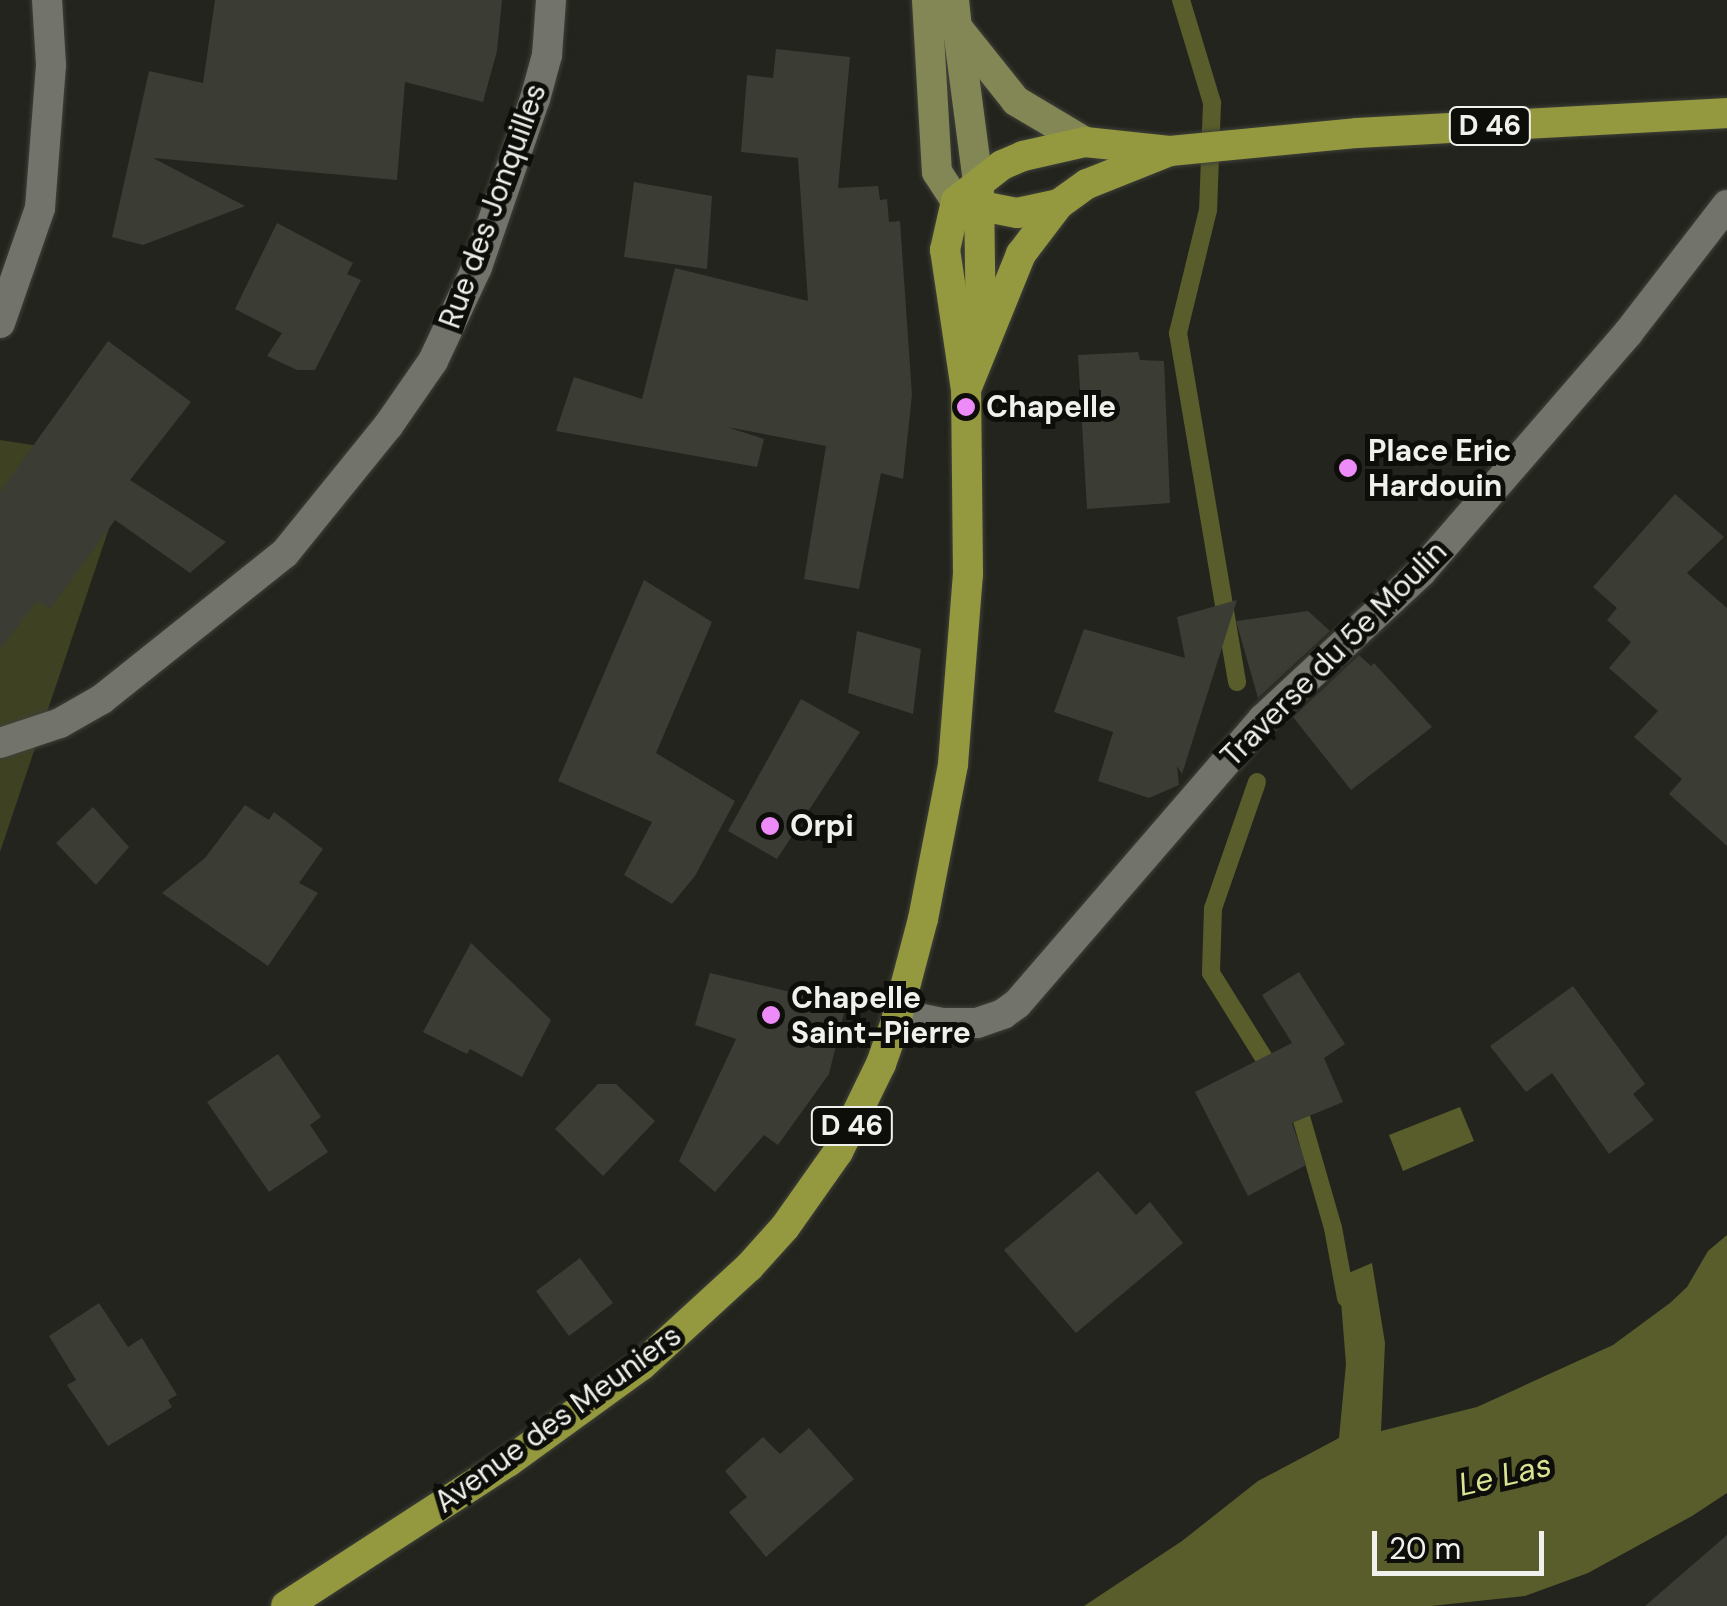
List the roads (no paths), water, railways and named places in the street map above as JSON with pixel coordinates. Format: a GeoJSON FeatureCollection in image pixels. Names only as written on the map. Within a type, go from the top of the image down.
{"type":"FeatureCollection","features":[{"type":"Feature","properties":{"kind":"main road","name":"D 46"},"geometry":{"type":"LineString","coordinates":[[971,197],[1023,156],[1086,142],[1170,151],[1254,142],[1727,113]]}},
{"type":"Feature","properties":{"kind":"main road","name":"D 46"},"geometry":{"type":"LineString","coordinates":[[1059,204],[1087,184],[1170,151]]}},
{"type":"Feature","properties":{"kind":"main road"},"geometry":{"type":"LineString","coordinates":[[981,344],[971,197],[1017,213],[1059,204]]}},
{"type":"Feature","properties":{"kind":"main road","name":"Avenue des Meuniers"},"geometry":{"type":"LineString","coordinates":[[286,1606],[538,1441],[642,1364],[738,1278],[785,1227],[838,1152],[881,1064],[923,919],[952,764],[968,574],[966,390],[945,250],[971,197]]}},
{"type":"Feature","properties":{"kind":"main road","name":"Avenue des Meuniers"},"geometry":{"type":"LineString","coordinates":[[966,390],[981,344],[1021,254],[1059,204]]}},
{"type":"Feature","properties":{"kind":"street"},"geometry":{"type":"LineString","coordinates":[[0,323],[40,208],[51,65],[46,0]]}},
{"type":"Feature","properties":{"kind":"street","name":"Rue des Jonquilles"},"geometry":{"type":"LineString","coordinates":[[0,743],[60,723],[102,699],[285,554],[388,426],[433,361],[477,267],[536,99],[546,55],[551,0]]}},
{"type":"Feature","properties":{"kind":"street"},"geometry":{"type":"LineString","coordinates":[[928,0],[937,172],[971,197]]}},
{"type":"Feature","properties":{"kind":"street"},"geometry":{"type":"LineString","coordinates":[[956,13],[971,197]]}},
{"type":"Feature","properties":{"kind":"street"},"geometry":{"type":"LineString","coordinates":[[956,13],[1016,100],[1086,142]]}},
{"type":"Feature","properties":{"kind":"street","name":"Traverse du 5e Moulin"},"geometry":{"type":"LineString","coordinates":[[898,1014],[942,1023],[978,1023],[1004,1014],[1017,1004],[1263,720],[1421,572],[1678,273],[1727,205]]}},
{"type":"Feature","properties":{"kind":"water"},"geometry":{"type":"Polygon","coordinates":[[[1460,1107],[1474,1141],[1403,1171],[1389,1135],[1460,1107]]]}},
{"type":"Feature","properties":{"kind":"water","name":"Le Las"},"geometry":{"type":"Polygon","coordinates":[[[1727,1235],[1727,1493],[1692,1516],[1588,1573],[1525,1596],[1431,1606],[1084,1606],[1182,1541],[1258,1481],[1339,1438],[1346,1364],[1339,1277],[1372,1263],[1385,1343],[1381,1431],[1477,1407],[1613,1345],[1687,1287],[1708,1251],[1727,1235]]]}},
{"type":"Feature","properties":{"kind":"waterway"},"geometry":{"type":"LineString","coordinates":[[1181,0],[1212,103],[1208,210],[1178,333],[1237,682]]}},
{"type":"Feature","properties":{"kind":"waterway"},"geometry":{"type":"LineString","coordinates":[[1257,782],[1213,908],[1211,973],[1275,1076]]}},
{"type":"Feature","properties":{"kind":"waterway"},"geometry":{"type":"LineString","coordinates":[[1292,1102],[1301,1117],[1333,1228],[1346,1298]]}},
{"type":"Feature","properties":{"kind":"place","name":"Chapelle"},"geometry":{"type":"Point","coordinates":[966,407]}},
{"type":"Feature","properties":{"kind":"place","name":"Place Eric Hardouin"},"geometry":{"type":"Point","coordinates":[1348,468]}},
{"type":"Feature","properties":{"kind":"place","name":"Orpi"},"geometry":{"type":"Point","coordinates":[770,826]}},
{"type":"Feature","properties":{"kind":"place","name":"Chapelle Saint-Pierre"},"geometry":{"type":"Point","coordinates":[771,1015]}}]}
